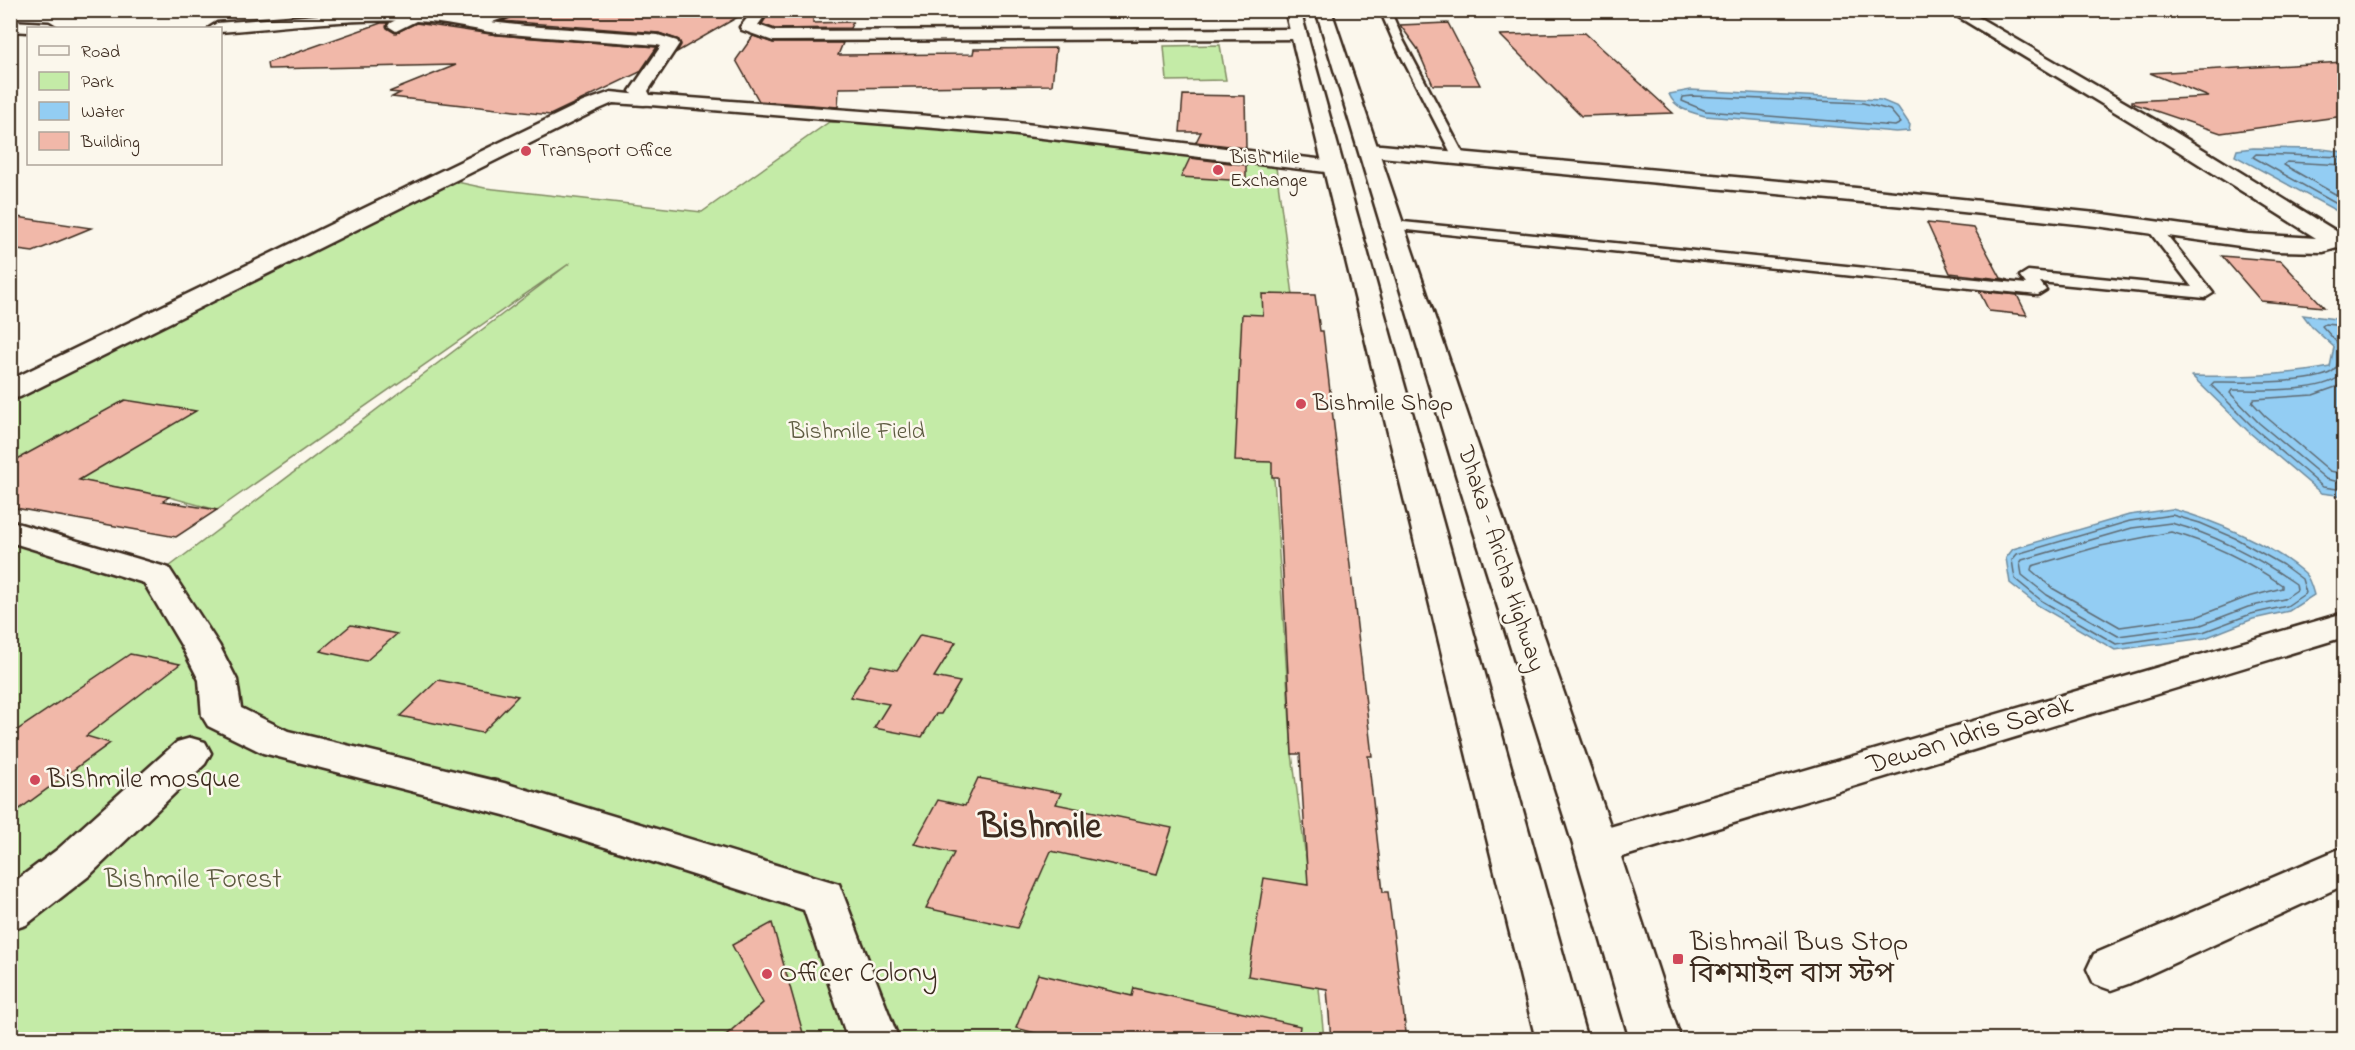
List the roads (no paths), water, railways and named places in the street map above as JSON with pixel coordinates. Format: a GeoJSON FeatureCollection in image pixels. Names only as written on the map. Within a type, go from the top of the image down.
{"type":"FeatureCollection","features":[{"type":"Feature","properties":{"kind":"main road"},"geometry":{"type":"LineString","coordinates":[[476,23],[512,10]]}},
{"type":"Feature","properties":{"kind":"main road"},"geometry":{"type":"LineString","coordinates":[[762,10],[748,27],[773,36],[1296,22],[1562,1040]]}},
{"type":"Feature","properties":{"kind":"main road","name":"Dhaka - Aricha Highway"},"geometry":{"type":"LineString","coordinates":[[1323,10],[1370,150],[1473,478],[1596,848],[1656,1040]]}},
{"type":"Feature","properties":{"kind":"main road"},"geometry":{"type":"LineString","coordinates":[[1370,150],[1802,188],[2153,227],[2283,244],[2330,245],[2337,241],[2155,128],[1954,10]]}},
{"type":"Feature","properties":{"kind":"main road"},"geometry":{"type":"LineString","coordinates":[[222,28],[377,15],[415,16],[499,28],[658,40],[671,44],[639,91],[644,100]]}},
{"type":"Feature","properties":{"kind":"main road"},"geometry":{"type":"LineString","coordinates":[[396,26],[415,16]]}},
{"type":"Feature","properties":{"kind":"main road"},"geometry":{"type":"LineString","coordinates":[[10,26],[30,27]]}},
{"type":"Feature","properties":{"kind":"main road"},"geometry":{"type":"LineString","coordinates":[[10,392],[611,97],[1009,128],[1334,167]]}},
{"type":"Feature","properties":{"kind":"main road"},"geometry":{"type":"LineString","coordinates":[[10,531],[157,576],[200,645],[218,680],[222,716],[277,743],[504,799],[823,897],[874,1040]]}},
{"type":"Feature","properties":{"kind":"main road","name":"Dewan Idris Sarak"},"geometry":{"type":"LineString","coordinates":[[1596,848],[2344,625]]}},
{"type":"Feature","properties":{"kind":"main road"},"geometry":{"type":"LineString","coordinates":[[10,911],[74,862],[191,753]]}},
{"type":"Feature","properties":{"kind":"main road"},"geometry":{"type":"LineString","coordinates":[[2111,969],[2344,865]]}},
{"type":"Feature","properties":{"kind":"lane"},"geometry":{"type":"LineString","coordinates":[[1385,10],[1398,40],[1459,157]]}},
{"type":"Feature","properties":{"kind":"lane"},"geometry":{"type":"LineString","coordinates":[[1393,225],[2038,290],[2028,276],[2205,293],[2153,227]]}},
{"type":"Feature","properties":{"kind":"water"},"geometry":{"type":"Polygon","coordinates":[[[1691,90],[1881,100],[1898,107],[1910,125],[1909,131],[1896,132],[1705,116],[1679,106],[1669,94],[1691,90]]]}},
{"type":"Feature","properties":{"kind":"water"},"geometry":{"type":"Polygon","coordinates":[[[2253,148],[2322,149],[2344,152],[2344,215],[2235,156],[2237,150],[2253,148]]]}},
{"type":"Feature","properties":{"kind":"water"},"geometry":{"type":"Polygon","coordinates":[[[2303,315],[2344,320],[2344,496],[2321,493],[2250,433],[2192,376],[2261,375],[2330,367],[2334,347],[2312,327],[2303,315]]]}},
{"type":"Feature","properties":{"kind":"water"},"geometry":{"type":"Polygon","coordinates":[[[2172,509],[2205,519],[2277,553],[2305,574],[2310,581],[2314,595],[2289,611],[2253,619],[2205,638],[2115,650],[2039,606],[2010,583],[2006,558],[2013,549],[2129,515],[2172,509]]]}},
{"type":"Feature","properties":{"kind":"place","name":"Transport Office"},"geometry":{"type":"Point","coordinates":[526,151]}},
{"type":"Feature","properties":{"kind":"place","name":"Bish Mile Exchange"},"geometry":{"type":"Point","coordinates":[1218,170]}},
{"type":"Feature","properties":{"kind":"place","name":"Bishmile Shop"},"geometry":{"type":"Point","coordinates":[1301,404]}},
{"type":"Feature","properties":{"kind":"place","name":"Bishmile mosque"},"geometry":{"type":"Point","coordinates":[35,780]}},
{"type":"Feature","properties":{"kind":"place","name":"Bishmail Bus Stop বিশমাইল বাস স্টপ"},"geometry":{"type":"Point","coordinates":[1678,959]}},
{"type":"Feature","properties":{"kind":"place","name":"Officer Colony"},"geometry":{"type":"Point","coordinates":[767,974]}},
{"type":"Feature","properties":{"kind":"district","name":"Bishmile"},"geometry":{"type":"Point","coordinates":[1040,828]}},
{"type":"Feature","properties":{"kind":"park label","name":"Bishmile Field"},"geometry":{"type":"Point","coordinates":[857,432]}},
{"type":"Feature","properties":{"kind":"park label","name":"Bishmile Forest"},"geometry":{"type":"Point","coordinates":[193,880]}}]}
